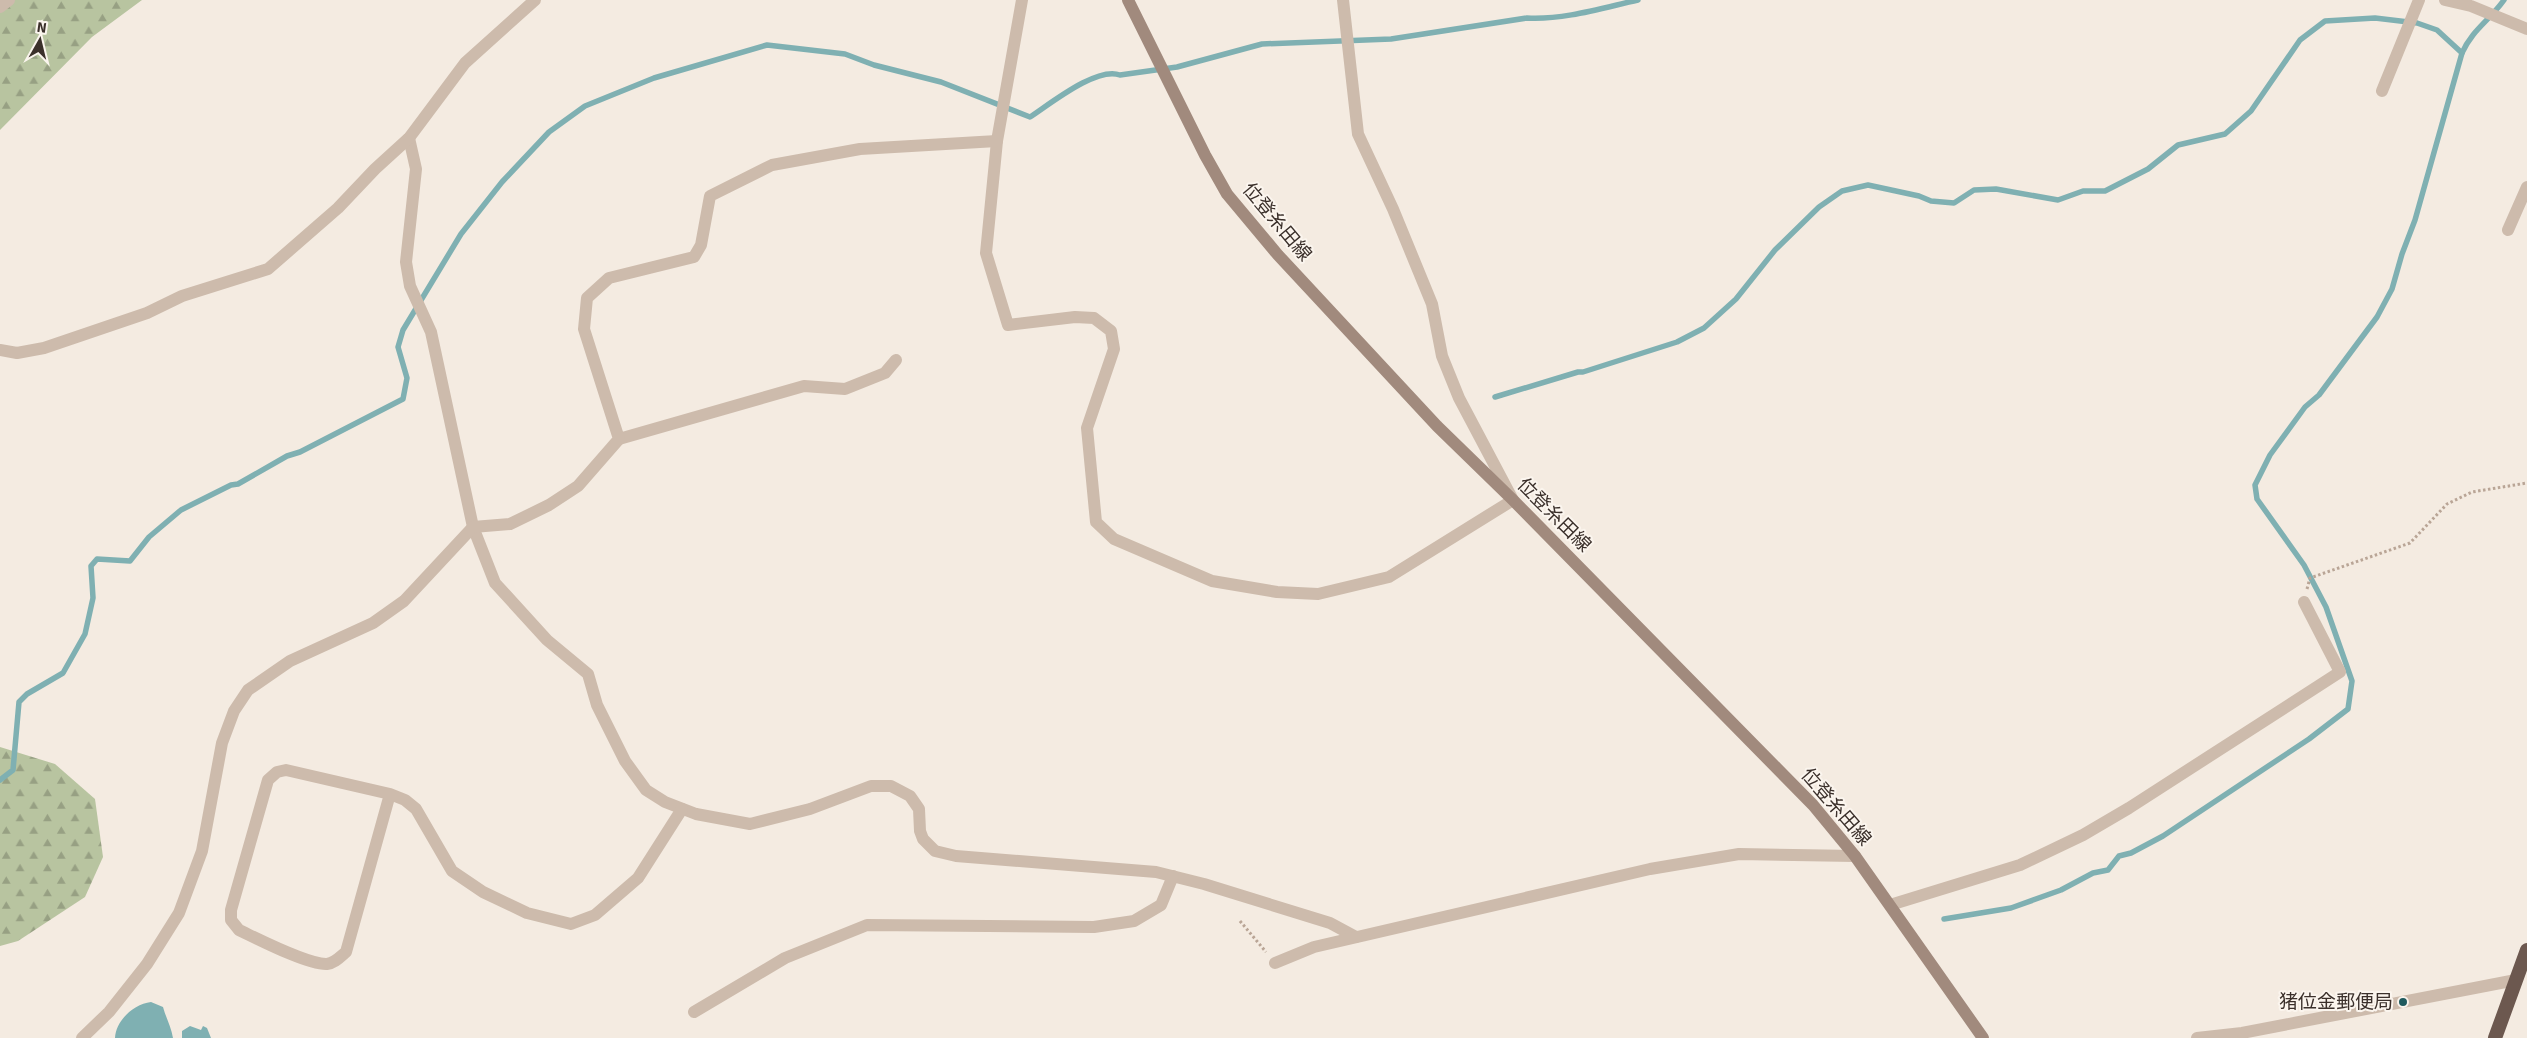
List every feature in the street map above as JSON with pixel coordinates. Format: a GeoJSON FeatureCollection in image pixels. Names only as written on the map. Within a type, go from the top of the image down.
{"type":"FeatureCollection","features":[{"type":"Feature","properties":{"kind":"highway"},"geometry":{"type":"LineString","coordinates":[[2495,1038],[2527,950]]}},
{"type":"Feature","properties":{"kind":"main road","name":"位登糸田線"},"geometry":{"type":"LineString","coordinates":[[1128,0],[1205,155],[1227,194],[1278,255],[1437,426],[1513,500],[1813,805],[1855,856],[1983,1038]]}},
{"type":"Feature","properties":{"kind":"street"},"geometry":{"type":"LineString","coordinates":[[0,7],[9,0]]}},
{"type":"Feature","properties":{"kind":"street"},"geometry":{"type":"LineString","coordinates":[[0,350],[17,353],[44,348],[147,313],[182,296],[268,269],[338,208],[409,138],[466,63],[535,0]]}},
{"type":"Feature","properties":{"kind":"street"},"geometry":{"type":"LineString","coordinates":[[1022,0],[997,141],[986,253],[1008,325],[1075,317],[1094,318],[1112,331],[1114,349],[1087,428],[1096,522],[1114,539],[1212,581],[1277,592],[1318,594],[1389,577],[1513,500],[1459,398],[1442,356],[1432,304],[1393,208],[1358,134],[1343,0]]}},
{"type":"Feature","properties":{"kind":"street"},"geometry":{"type":"LineString","coordinates":[[2382,91],[2419,0]]}},
{"type":"Feature","properties":{"kind":"street"},"geometry":{"type":"LineString","coordinates":[[2445,0],[2471,6],[2527,29]]}},
{"type":"Feature","properties":{"kind":"street"},"geometry":{"type":"LineString","coordinates":[[409,138],[416,169],[406,262],[410,286],[431,332],[473,527],[495,583],[547,640],[588,674],[597,705],[625,761],[646,790],[665,802],[696,814],[750,824],[810,809],[871,786],[890,786],[910,796],[919,809],[920,830],[923,839],[935,850],[956,856],[1156,872],[1330,923],[1356,937]]}},
{"type":"Feature","properties":{"kind":"street"},"geometry":{"type":"LineString","coordinates":[[619,439],[584,329],[587,298],[609,278],[694,257],[701,245],[710,196],[772,165],[860,149],[997,141]]}},
{"type":"Feature","properties":{"kind":"street"},"geometry":{"type":"LineString","coordinates":[[2508,230],[2527,186]]}},
{"type":"Feature","properties":{"kind":"street"},"geometry":{"type":"LineString","coordinates":[[82,1038],[109,1012],[147,964],[179,913],[202,850],[222,742],[234,711],[248,690],[290,661],[373,623],[404,601],[473,527],[510,524],[549,505],[578,486],[619,439],[804,386],[845,390],[886,373],[896,360]]}},
{"type":"Feature","properties":{"kind":"street"},"geometry":{"type":"LineString","coordinates":[[1890,906],[2020,865],[2082,835],[2129,808],[2340,672],[2304,602]]}},
{"type":"Feature","properties":{"kind":"street"},"geometry":{"type":"LineString","coordinates":[[390,794],[346,952],[336,962],[326,964],[311,961],[239,930],[231,920],[230,910],[268,780],[277,772],[286,770],[390,794],[405,800],[416,809],[452,871],[483,892],[527,913],[571,924],[594,915],[638,878],[682,809]]}},
{"type":"Feature","properties":{"kind":"street"},"geometry":{"type":"LineString","coordinates":[[1275,963],[1314,947],[1650,869],[1739,854],[1855,856]]}},
{"type":"Feature","properties":{"kind":"street"},"geometry":{"type":"LineString","coordinates":[[694,1012],[785,958],[867,925],[1094,927],[1134,921],[1161,905],[1173,876]]}},
{"type":"Feature","properties":{"kind":"street"},"geometry":{"type":"LineString","coordinates":[[2197,1038],[2242,1033],[2516,980]]}},
{"type":"Feature","properties":{"kind":"path"},"geometry":{"type":"LineString","coordinates":[[2304,602],[2310,578],[2410,543],[2447,504],[2472,492],[2527,483]]}},
{"type":"Feature","properties":{"kind":"path"},"geometry":{"type":"LineString","coordinates":[[1240,921],[1275,963]]}},
{"type":"Feature","properties":{"kind":"green space"},"geometry":{"type":"Polygon","coordinates":[[[0,0],[142,0],[92,37],[0,130],[0,0]]]}},
{"type":"Feature","properties":{"kind":"green space"},"geometry":{"type":"Polygon","coordinates":[[[0,747],[55,764],[95,799],[103,857],[85,897],[18,941],[0,946],[0,747]]]}},
{"type":"Feature","properties":{"kind":"water"},"geometry":{"type":"Polygon","coordinates":[[[151,1002],[163,1007],[173,1038],[115,1038],[122,1019],[127,1014],[138,1006],[151,1002]]]}},
{"type":"Feature","properties":{"kind":"water"},"geometry":{"type":"Polygon","coordinates":[[[190,1026],[201,1030],[203,1026],[207,1028],[211,1038],[182,1038],[182,1031],[190,1026]]]}},
{"type":"Feature","properties":{"kind":"waterway"},"geometry":{"type":"LineString","coordinates":[[0,780],[13,770],[19,702],[27,694],[63,673],[85,634],[93,598],[91,566],[97,559],[130,561],[149,537],[181,510],[231,485],[238,484],[287,456],[300,452],[403,399],[407,378],[398,347],[403,330],[461,234],[502,182],[549,132],[585,106],[654,78],[767,45],[845,54],[874,65],[941,82],[1030,117],[1074,88],[1099,76],[1177,67],[1262,44],[1391,39],[1527,18],[1569,15],[1638,0]]}},
{"type":"Feature","properties":{"kind":"waterway"},"geometry":{"type":"LineString","coordinates":[[1944,919],[2011,908],[2061,890],[2093,873],[2108,870],[2119,856],[2131,853],[2163,836],[2309,739],[2348,709],[2352,681],[2326,607],[2304,565],[2257,499],[2255,485],[2270,455],[2305,407],[2319,395],[2377,317],[2392,289],[2402,254],[2415,220],[2462,53],[2476,31],[2504,0]]}},
{"type":"Feature","properties":{"kind":"waterway"},"geometry":{"type":"LineString","coordinates":[[1495,397],[1583,372],[1677,342],[1704,328],[1736,299],[1775,250],[1819,207],[1842,191],[1868,185],[1919,196],[1931,201],[1954,203],[1974,190],[1996,189],[2058,200],[2083,191],[2105,191],[2148,169],[2178,145],[2225,134],[2251,111],[2300,40],[2325,21],[2375,18],[2417,23],[2437,30],[2462,53]]}},
{"type":"Feature","properties":{"kind":"place","name":"猪位金郵便局"},"geometry":{"type":"Point","coordinates":[2403,1002]}}]}
